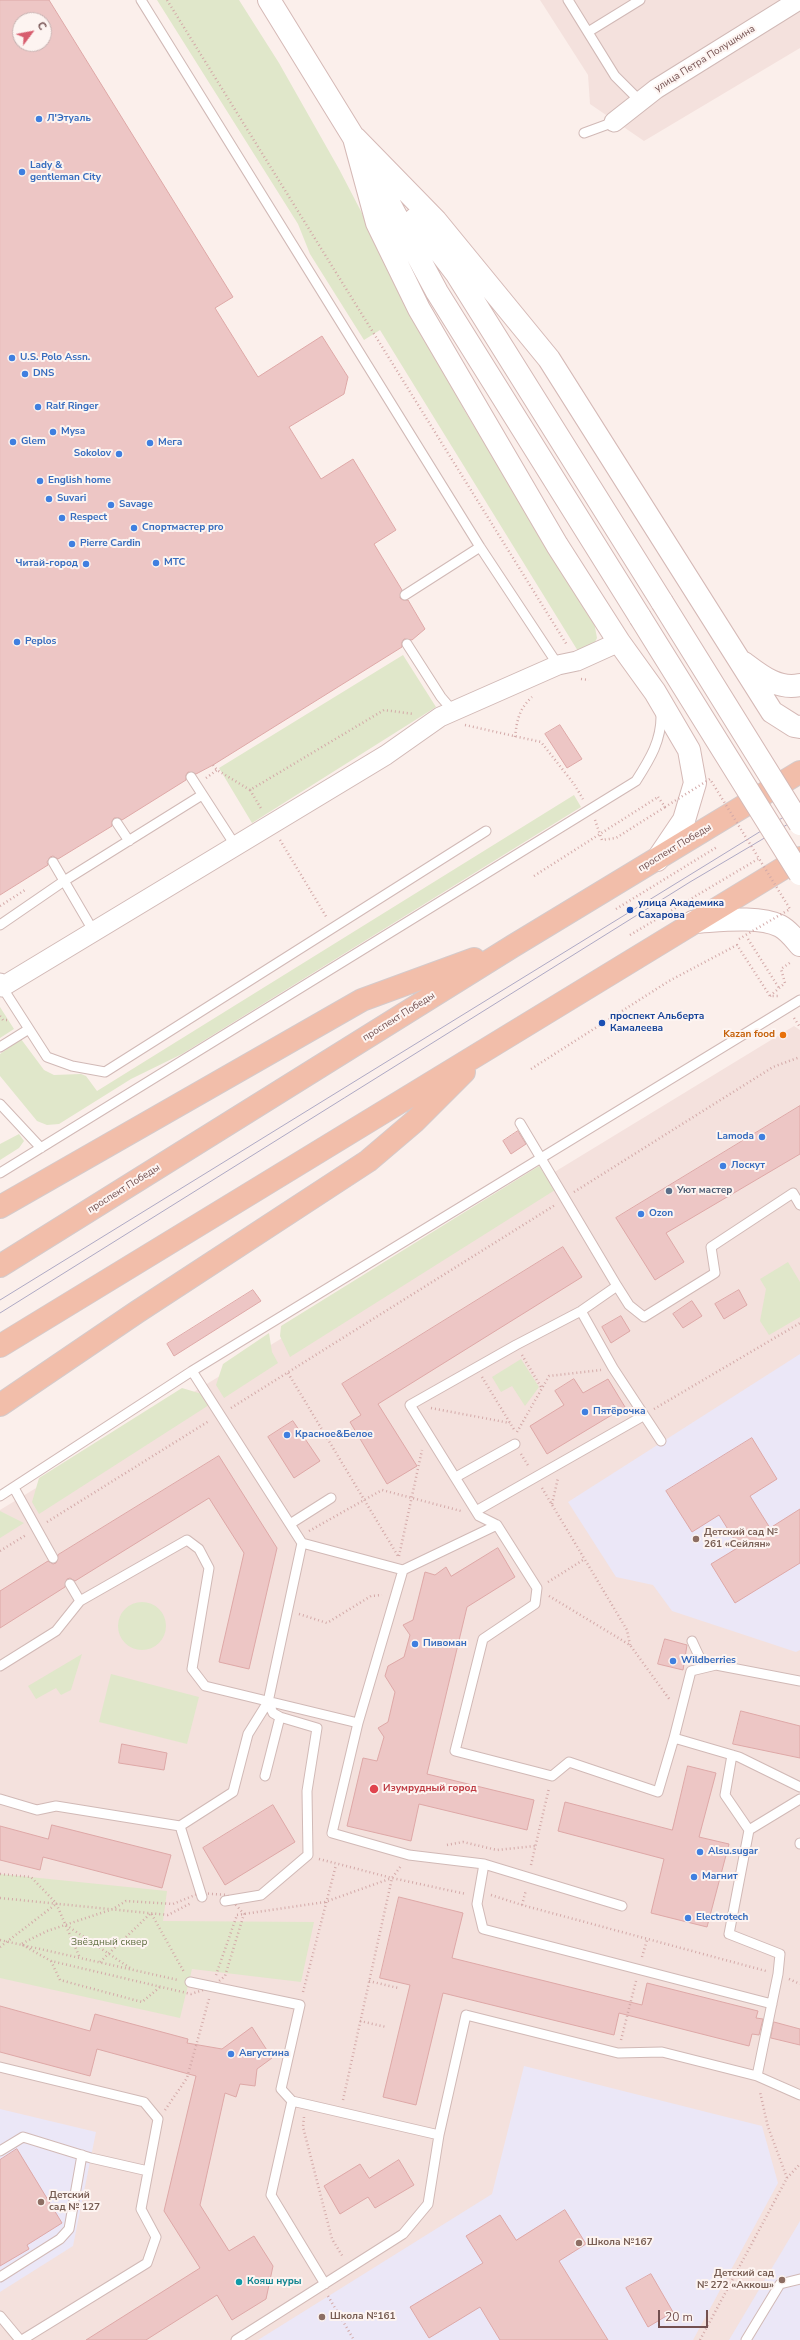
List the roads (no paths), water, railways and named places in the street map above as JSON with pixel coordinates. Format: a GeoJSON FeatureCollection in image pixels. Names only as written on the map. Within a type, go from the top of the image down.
{"type":"FeatureCollection","features":[{"type":"Feature","properties":{"kind":"main road"},"geometry":{"type":"LineString","coordinates":[[269,0],[354,138],[437,292],[800,874]]}},
{"type":"Feature","properties":{"kind":"main road"},"geometry":{"type":"LineString","coordinates":[[354,138],[456,273],[800,824]]}},
{"type":"Feature","properties":{"kind":"main road"},"geometry":{"type":"LineString","coordinates":[[354,138],[377,223],[419,308],[557,545],[619,642],[660,699],[689,750],[695,783],[684,820],[657,860]]}},
{"type":"Feature","properties":{"kind":"main road"},"geometry":{"type":"LineString","coordinates":[[354,138],[436,222],[549,358],[772,712],[794,726],[800,727]]}},
{"type":"Feature","properties":{"kind":"main road"},"geometry":{"type":"LineString","coordinates":[[736,656],[762,676],[779,685],[800,685]]}},
{"type":"Feature","properties":{"kind":"main road","name":"проспект Победы"},"geometry":{"type":"LineString","coordinates":[[0,1266],[513,946],[800,772]]}},
{"type":"Feature","properties":{"kind":"main road"},"geometry":{"type":"LineString","coordinates":[[0,1346],[523,1025],[800,858]]}},
{"type":"Feature","properties":{"kind":"main road"},"geometry":{"type":"LineString","coordinates":[[693,922],[744,919],[779,925],[792,935],[797,953]]}},
{"type":"Feature","properties":{"kind":"main road"},"geometry":{"type":"LineString","coordinates":[[0,1207],[362,1000],[513,946]]}},
{"type":"Feature","properties":{"kind":"main road"},"geometry":{"type":"LineString","coordinates":[[0,1406],[137,1312],[368,1161],[416,1121],[456,1079],[523,1025]]}},
{"type":"Feature","properties":{"kind":"street","name":"улица Петра Полушкина"},"geometry":{"type":"LineString","coordinates":[[614,122],[656,89],[799,0]]}},
{"type":"Feature","properties":{"kind":"street"},"geometry":{"type":"LineString","coordinates":[[1,985],[94,932],[386,755],[440,717],[558,665],[577,660],[619,642]]}},
{"type":"Feature","properties":{"kind":"lane"},"geometry":{"type":"LineString","coordinates":[[141,0],[480,547],[558,665]]}},
{"type":"Feature","properties":{"kind":"lane"},"geometry":{"type":"LineString","coordinates":[[568,0],[615,76],[640,102]]}},
{"type":"Feature","properties":{"kind":"lane"},"geometry":{"type":"LineString","coordinates":[[588,32],[640,0]]}},
{"type":"Feature","properties":{"kind":"lane"},"geometry":{"type":"LineString","coordinates":[[584,133],[614,122]]}},
{"type":"Feature","properties":{"kind":"lane"},"geometry":{"type":"LineString","coordinates":[[405,595],[480,547]]}},
{"type":"Feature","properties":{"kind":"lane"},"geometry":{"type":"LineString","coordinates":[[407,644],[441,697],[453,711]]}},
{"type":"Feature","properties":{"kind":"lane"},"geometry":{"type":"LineString","coordinates":[[0,1173],[636,781],[653,754],[661,726],[660,699]]}},
{"type":"Feature","properties":{"kind":"lane"},"geometry":{"type":"LineString","coordinates":[[191,777],[236,845]]}},
{"type":"Feature","properties":{"kind":"lane"},"geometry":{"type":"LineString","coordinates":[[0,925],[64,881],[202,795]]}},
{"type":"Feature","properties":{"kind":"lane"},"geometry":{"type":"LineString","coordinates":[[117,824],[129,841]]}},
{"type":"Feature","properties":{"kind":"lane"},"geometry":{"type":"LineString","coordinates":[[1,985],[47,1057],[72,1066],[105,1072],[486,831]]}},
{"type":"Feature","properties":{"kind":"lane"},"geometry":{"type":"LineString","coordinates":[[53,862],[94,932]]}},
{"type":"Feature","properties":{"kind":"lane"},"geometry":{"type":"LineString","coordinates":[[0,1496],[192,1371],[800,1000]]}},
{"type":"Feature","properties":{"kind":"lane"},"geometry":{"type":"LineString","coordinates":[[0,1047],[29,1029]]}},
{"type":"Feature","properties":{"kind":"lane"},"geometry":{"type":"LineString","coordinates":[[0,1104],[41,1148]]}},
{"type":"Feature","properties":{"kind":"lane"},"geometry":{"type":"LineString","coordinates":[[520,1123],[629,1306],[644,1317],[715,1273],[712,1247],[793,1193],[800,1205]]}},
{"type":"Feature","properties":{"kind":"lane"},"geometry":{"type":"LineString","coordinates":[[617,1286],[581,1311],[516,1345],[410,1405],[427,1430],[477,1513],[497,1525],[537,1588],[535,1604],[483,1639],[455,1751],[552,1776],[569,1762],[658,1792],[674,1738],[691,1671],[716,1665],[730,1666],[800,1681]]}},
{"type":"Feature","properties":{"kind":"lane"},"geometry":{"type":"LineString","coordinates":[[581,1311],[613,1368],[643,1416],[661,1441]]}},
{"type":"Feature","properties":{"kind":"lane"},"geometry":{"type":"LineString","coordinates":[[0,1799],[37,1810],[56,1806],[180,1826],[233,1792],[248,1734],[268,1702],[288,1610],[300,1540],[192,1371]]}},
{"type":"Feature","properties":{"kind":"lane"},"geometry":{"type":"LineString","coordinates":[[477,1513],[563,1460],[643,1416]]}},
{"type":"Feature","properties":{"kind":"lane"},"geometry":{"type":"LineString","coordinates":[[456,1477],[515,1444]]}},
{"type":"Feature","properties":{"kind":"lane"},"geometry":{"type":"LineString","coordinates":[[14,1488],[53,1558]]}},
{"type":"Feature","properties":{"kind":"lane"},"geometry":{"type":"LineString","coordinates":[[290,1524],[331,1498]]}},
{"type":"Feature","properties":{"kind":"lane"},"geometry":{"type":"LineString","coordinates":[[300,1540],[403,1570],[497,1525]]}},
{"type":"Feature","properties":{"kind":"lane"},"geometry":{"type":"LineString","coordinates":[[0,1666],[56,1631],[80,1601],[187,1540],[199,1549],[210,1568],[192,1669],[205,1686],[358,1723]]}},
{"type":"Feature","properties":{"kind":"lane"},"geometry":{"type":"LineString","coordinates":[[403,1570],[358,1723],[332,1833],[409,1855],[484,1864],[529,1876],[622,1906]]}},
{"type":"Feature","properties":{"kind":"lane"},"geometry":{"type":"LineString","coordinates":[[70,1584],[80,1601]]}},
{"type":"Feature","properties":{"kind":"lane"},"geometry":{"type":"LineString","coordinates":[[692,1641],[704,1667]]}},
{"type":"Feature","properties":{"kind":"lane"},"geometry":{"type":"LineString","coordinates":[[228,1900],[261,1895],[308,1855],[307,1791],[318,1728],[280,1717],[273,1713],[268,1702]]}},
{"type":"Feature","properties":{"kind":"lane"},"geometry":{"type":"LineString","coordinates":[[265,1776],[280,1717]]}},
{"type":"Feature","properties":{"kind":"lane"},"geometry":{"type":"LineString","coordinates":[[674,1738],[732,1755],[800,1787]]}},
{"type":"Feature","properties":{"kind":"lane"},"geometry":{"type":"LineString","coordinates":[[732,1755],[724,1794],[749,1830],[729,1934],[780,1954],[778,1974],[757,2076]]}},
{"type":"Feature","properties":{"kind":"lane"},"geometry":{"type":"LineString","coordinates":[[749,1830],[800,1799]]}},
{"type":"Feature","properties":{"kind":"lane"},"geometry":{"type":"LineString","coordinates":[[180,1826],[201,1895]]}},
{"type":"Feature","properties":{"kind":"lane"},"geometry":{"type":"LineString","coordinates":[[484,1864],[478,1904],[483,1929],[772,2004]]}},
{"type":"Feature","properties":{"kind":"lane"},"geometry":{"type":"LineString","coordinates":[[190,1982],[300,2005],[281,2089],[292,2101],[439,2135]]}},
{"type":"Feature","properties":{"kind":"lane"},"geometry":{"type":"LineString","coordinates":[[236,2340],[403,2234],[428,2204],[439,2135],[466,2015],[618,2053],[662,2052],[757,2076],[800,2095]]}},
{"type":"Feature","properties":{"kind":"lane"},"geometry":{"type":"LineString","coordinates":[[0,2067],[144,2102],[158,2119],[141,2209],[156,2237],[147,2263],[21,2340],[0,2316]]}},
{"type":"Feature","properties":{"kind":"lane"},"geometry":{"type":"LineString","coordinates":[[292,2101],[271,2195],[325,2284]]}},
{"type":"Feature","properties":{"kind":"lane"},"geometry":{"type":"LineString","coordinates":[[0,2151],[23,2137],[82,2155],[148,2171]]}},
{"type":"Feature","properties":{"kind":"lane"},"geometry":{"type":"LineString","coordinates":[[0,2277],[60,2239],[69,2229],[82,2155]]}},
{"type":"Feature","properties":{"kind":"lane"},"geometry":{"type":"LineString","coordinates":[[746,2340],[780,2284],[800,2279]]}},
{"type":"Feature","properties":{"kind":"tram line"},"geometry":{"type":"LineString","coordinates":[[0,1300],[800,807]]}},
{"type":"Feature","properties":{"kind":"tram line"},"geometry":{"type":"LineString","coordinates":[[0,1313],[690,882],[800,817]]}},
{"type":"Feature","properties":{"kind":"place","name":"Л'Этуаль"},"geometry":{"type":"Point","coordinates":[39,119]}},
{"type":"Feature","properties":{"kind":"place","name":"Lady & gentleman City"},"geometry":{"type":"Point","coordinates":[22,172]}},
{"type":"Feature","properties":{"kind":"place","name":"U.S. Polo Assn."},"geometry":{"type":"Point","coordinates":[12,358]}},
{"type":"Feature","properties":{"kind":"place","name":"DNS"},"geometry":{"type":"Point","coordinates":[25,374]}},
{"type":"Feature","properties":{"kind":"place","name":"Ralf Ringer"},"geometry":{"type":"Point","coordinates":[38,407]}},
{"type":"Feature","properties":{"kind":"place","name":"Mysa"},"geometry":{"type":"Point","coordinates":[53,432]}},
{"type":"Feature","properties":{"kind":"place","name":"Glem"},"geometry":{"type":"Point","coordinates":[13,442]}},
{"type":"Feature","properties":{"kind":"place","name":"Мега"},"geometry":{"type":"Point","coordinates":[150,443]}},
{"type":"Feature","properties":{"kind":"place","name":"Sokolov"},"geometry":{"type":"Point","coordinates":[119,454]}},
{"type":"Feature","properties":{"kind":"place","name":"English home"},"geometry":{"type":"Point","coordinates":[40,481]}},
{"type":"Feature","properties":{"kind":"place","name":"Suvari"},"geometry":{"type":"Point","coordinates":[49,499]}},
{"type":"Feature","properties":{"kind":"place","name":"Savage"},"geometry":{"type":"Point","coordinates":[111,505]}},
{"type":"Feature","properties":{"kind":"place","name":"Respect"},"geometry":{"type":"Point","coordinates":[62,518]}},
{"type":"Feature","properties":{"kind":"place","name":"Спортмастер pro"},"geometry":{"type":"Point","coordinates":[134,528]}},
{"type":"Feature","properties":{"kind":"place","name":"Pierre Cardin"},"geometry":{"type":"Point","coordinates":[72,544]}},
{"type":"Feature","properties":{"kind":"place","name":"МТС"},"geometry":{"type":"Point","coordinates":[156,563]}},
{"type":"Feature","properties":{"kind":"place","name":"Читай-город"},"geometry":{"type":"Point","coordinates":[86,564]}},
{"type":"Feature","properties":{"kind":"place","name":"Peplos"},"geometry":{"type":"Point","coordinates":[17,642]}},
{"type":"Feature","properties":{"kind":"place","name":"улица Академика Сахарова"},"geometry":{"type":"Point","coordinates":[630,910]}},
{"type":"Feature","properties":{"kind":"place","name":"проспект Альберта Камалеева"},"geometry":{"type":"Point","coordinates":[602,1023]}},
{"type":"Feature","properties":{"kind":"place","name":"Kazan food"},"geometry":{"type":"Point","coordinates":[783,1035]}},
{"type":"Feature","properties":{"kind":"place","name":"Lamoda"},"geometry":{"type":"Point","coordinates":[762,1137]}},
{"type":"Feature","properties":{"kind":"place","name":"Лоскут"},"geometry":{"type":"Point","coordinates":[723,1166]}},
{"type":"Feature","properties":{"kind":"place","name":"Уют мастер"},"geometry":{"type":"Point","coordinates":[669,1191]}},
{"type":"Feature","properties":{"kind":"place","name":"Ozon"},"geometry":{"type":"Point","coordinates":[641,1214]}},
{"type":"Feature","properties":{"kind":"place","name":"Пятёрочка"},"geometry":{"type":"Point","coordinates":[585,1412]}},
{"type":"Feature","properties":{"kind":"place","name":"Красное&Белое"},"geometry":{"type":"Point","coordinates":[287,1435]}},
{"type":"Feature","properties":{"kind":"place","name":"Детский сад № 261 «Сейлян»"},"geometry":{"type":"Point","coordinates":[696,1539]}},
{"type":"Feature","properties":{"kind":"place","name":"Пивоман"},"geometry":{"type":"Point","coordinates":[415,1644]}},
{"type":"Feature","properties":{"kind":"place","name":"Wildberries"},"geometry":{"type":"Point","coordinates":[673,1661]}},
{"type":"Feature","properties":{"kind":"place","name":"Изумрудный город"},"geometry":{"type":"Point","coordinates":[374,1789]}},
{"type":"Feature","properties":{"kind":"place","name":"Alsu.sugar"},"geometry":{"type":"Point","coordinates":[700,1852]}},
{"type":"Feature","properties":{"kind":"place","name":"Магнит"},"geometry":{"type":"Point","coordinates":[694,1877]}},
{"type":"Feature","properties":{"kind":"place","name":"Electrotech"},"geometry":{"type":"Point","coordinates":[688,1918]}},
{"type":"Feature","properties":{"kind":"place","name":"Августина"},"geometry":{"type":"Point","coordinates":[231,2054]}},
{"type":"Feature","properties":{"kind":"place","name":"Детский сад № 127"},"geometry":{"type":"Point","coordinates":[41,2202]}},
{"type":"Feature","properties":{"kind":"place","name":"Школа №167"},"geometry":{"type":"Point","coordinates":[579,2243]}},
{"type":"Feature","properties":{"kind":"place","name":"Детский сад № 272 «Аккош»"},"geometry":{"type":"Point","coordinates":[782,2280]}},
{"type":"Feature","properties":{"kind":"place","name":"Кояш нуры"},"geometry":{"type":"Point","coordinates":[239,2282]}},
{"type":"Feature","properties":{"kind":"place","name":"Школа №161"},"geometry":{"type":"Point","coordinates":[322,2317]}},
{"type":"Feature","properties":{"kind":"park label","name":"Звёздный сквер"},"geometry":{"type":"Point","coordinates":[109,1943]}}]}
